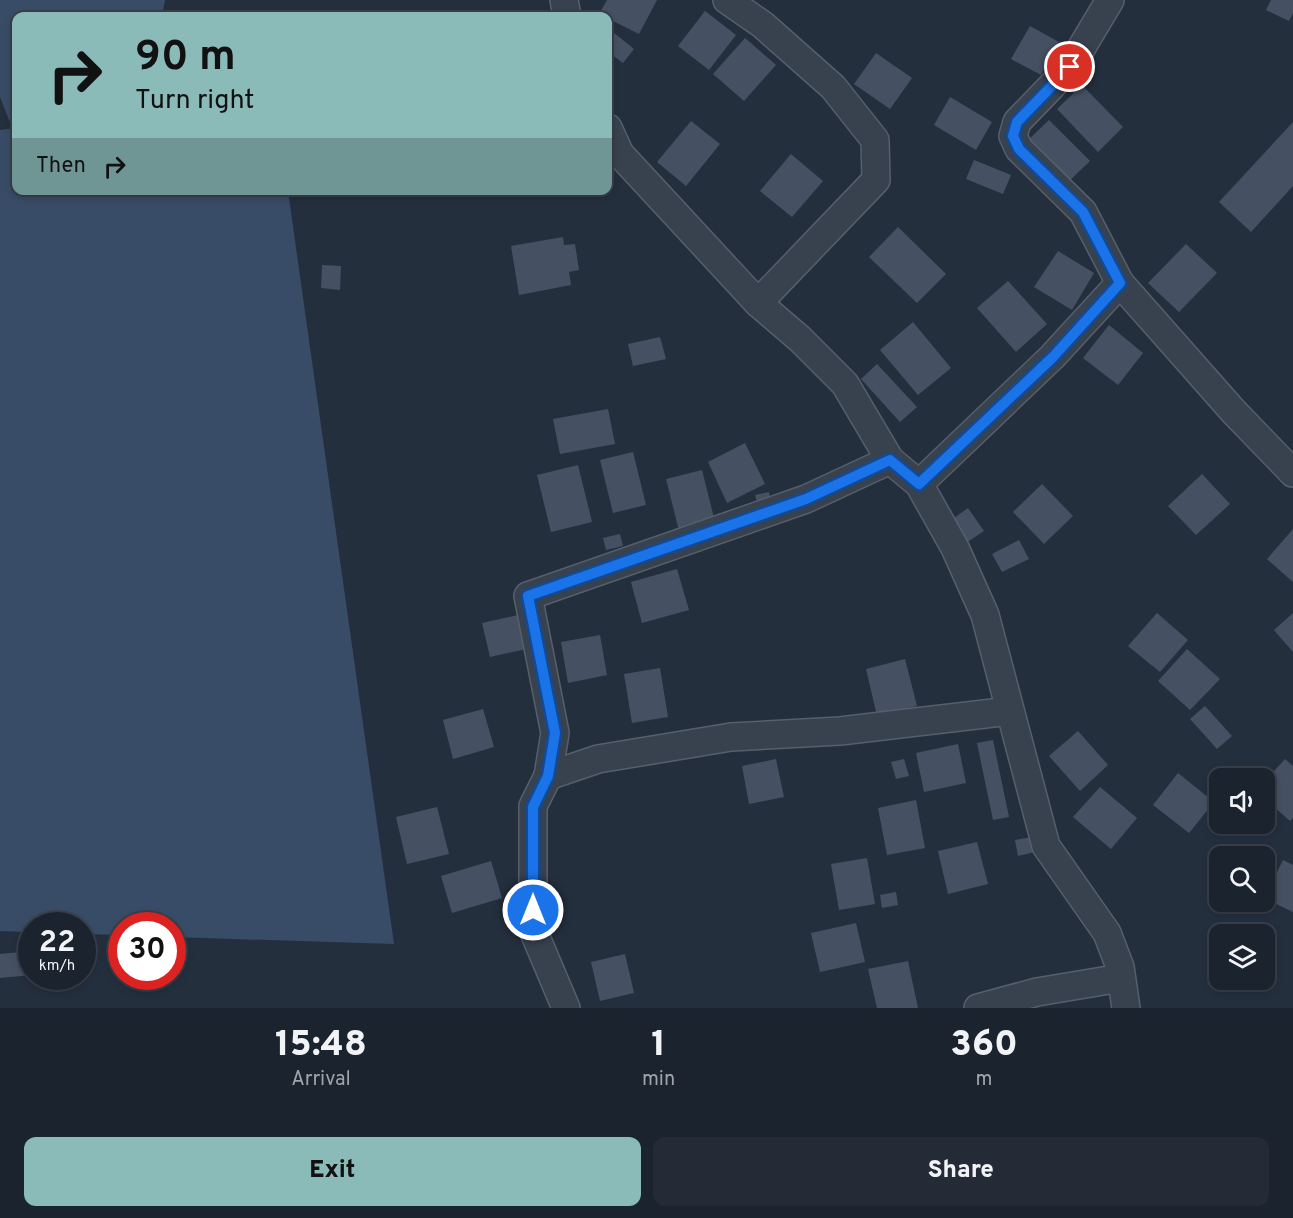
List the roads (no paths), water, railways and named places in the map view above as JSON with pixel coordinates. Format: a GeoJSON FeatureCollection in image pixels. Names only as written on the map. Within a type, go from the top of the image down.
{"type":"FeatureCollection","features":[{"type":"Feature","properties":{"kind":"street"},"geometry":{"type":"LineString","coordinates":[[727,0],[763,25],[833,87],[875,140],[876,180],[758,303]]}},
{"type":"Feature","properties":{"kind":"street"},"geometry":{"type":"LineString","coordinates":[[1110,0],[1070,67],[1017,122],[1013,136],[1019,149],[1083,212],[1120,283],[1233,412],[1293,473]]}},
{"type":"Feature","properties":{"kind":"street"},"geometry":{"type":"LineString","coordinates":[[612,137],[620,154],[758,303],[800,339],[845,384],[890,460],[919,484],[955,548],[985,615],[1046,846],[1107,933],[1121,978],[1126,1008]]}},
{"type":"Feature","properties":{"kind":"street"},"geometry":{"type":"LineString","coordinates":[[919,484],[1053,357],[1120,283]]}},
{"type":"Feature","properties":{"kind":"street"},"geometry":{"type":"LineString","coordinates":[[566,1008],[533,930],[533,807],[548,776],[555,733],[528,596],[806,499],[890,460]]}},
{"type":"Feature","properties":{"kind":"street"},"geometry":{"type":"LineString","coordinates":[[548,776],[598,759],[731,737],[840,731],[1010,711]]}},
{"type":"Feature","properties":{"kind":"street"},"geometry":{"type":"LineString","coordinates":[[978,1008],[1037,992],[1121,978]]}},
{"type":"Feature","properties":{"kind":"water"},"geometry":{"type":"Polygon","coordinates":[[[0,0],[165,0],[163,12],[12,12],[12,125],[0,97],[0,0]]]}},
{"type":"Feature","properties":{"kind":"water"},"geometry":{"type":"Polygon","coordinates":[[[12,128],[12,195],[289,195],[394,944],[186,937],[186,912],[108,912],[108,935],[96,934],[96,912],[18,912],[18,932],[0,931],[0,130],[12,128]]]}}]}
